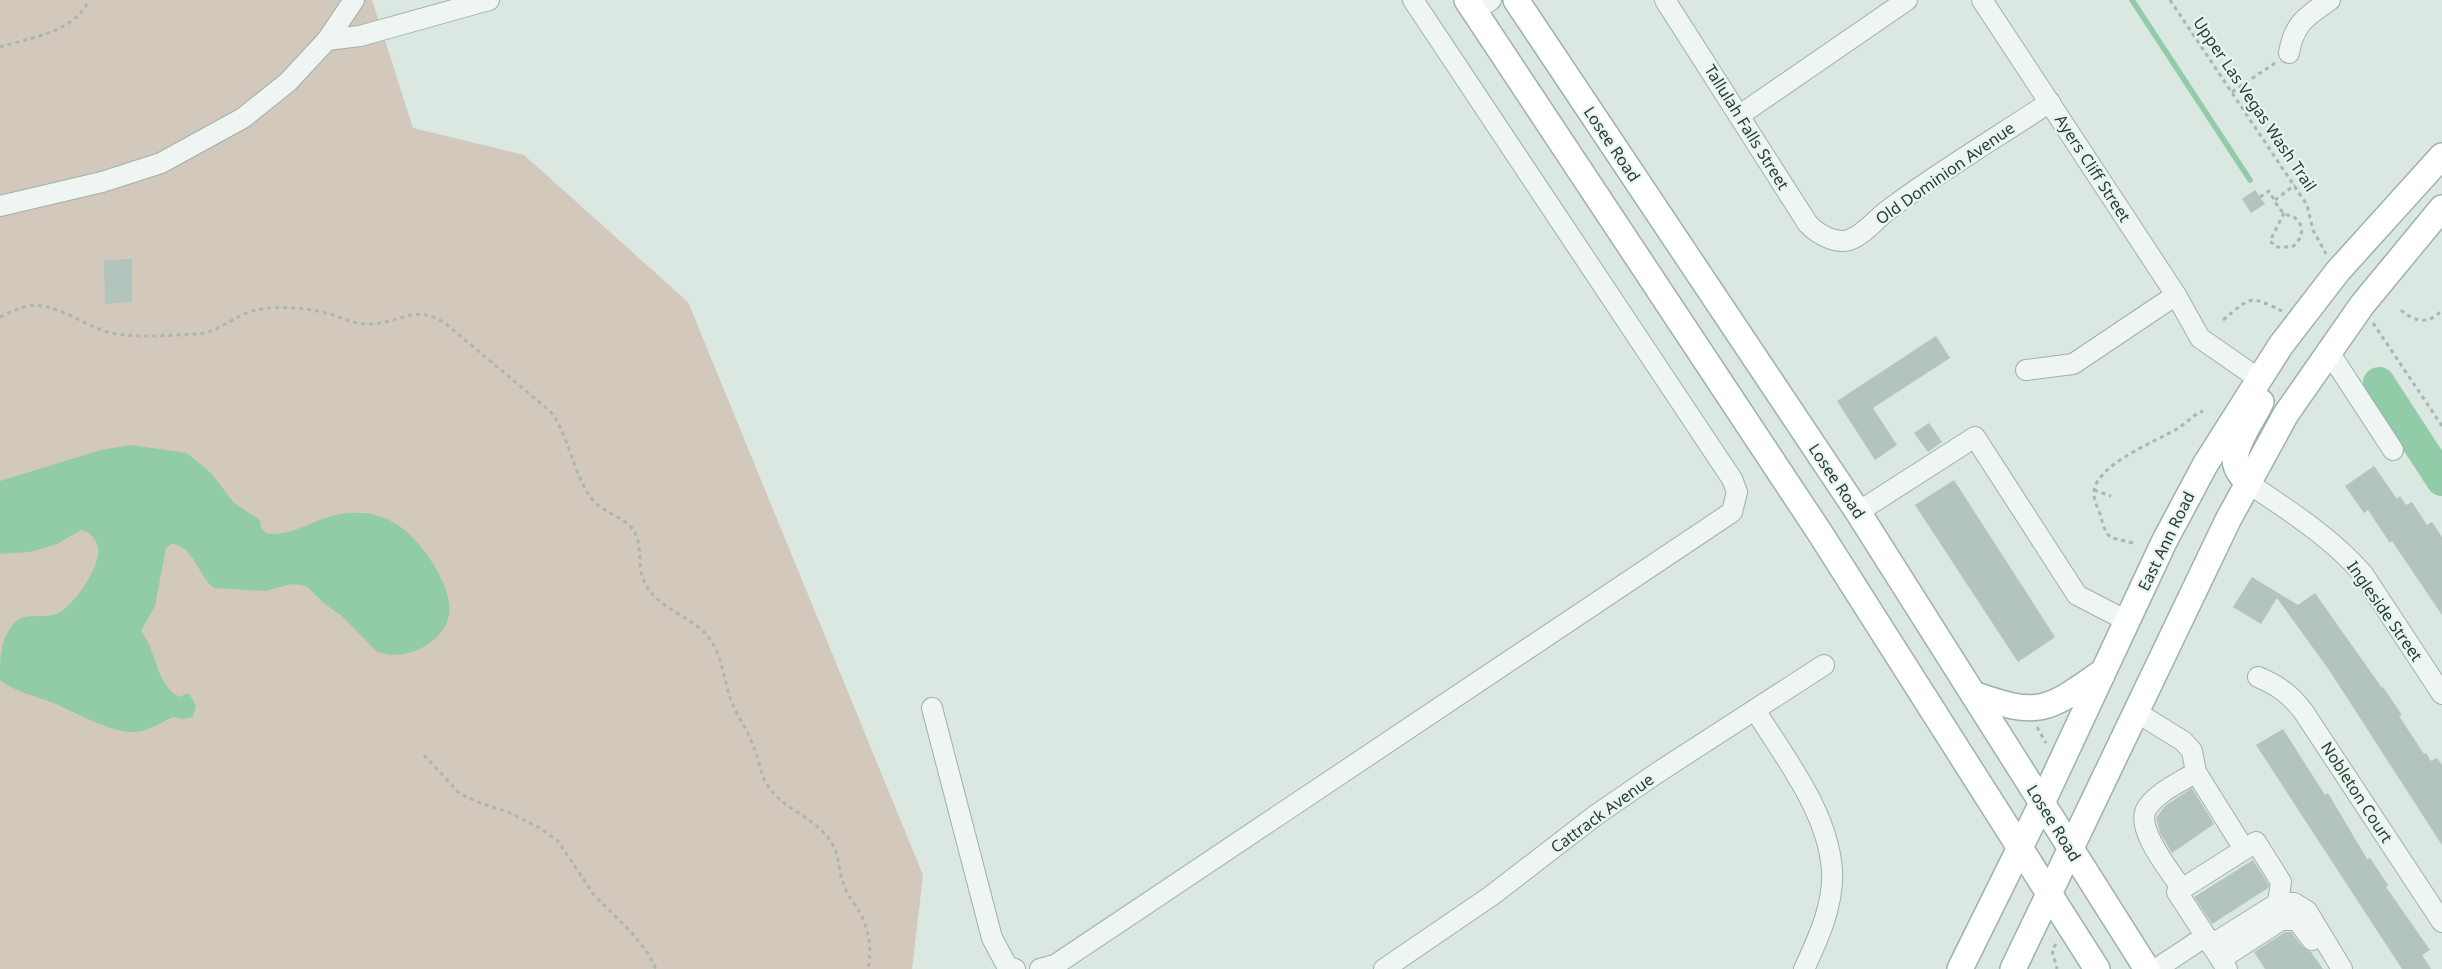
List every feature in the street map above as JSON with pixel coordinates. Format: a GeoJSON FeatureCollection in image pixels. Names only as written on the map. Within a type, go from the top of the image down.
{"type":"FeatureCollection","features":[{"type":"Feature","properties":{"kind":"main road","name":"Losee Road"},"geometry":{"type":"LineString","coordinates":[[1516,0],[1858,512],[2147,969]]}},
{"type":"Feature","properties":{"kind":"main road"},"geometry":{"type":"LineString","coordinates":[[1478,4],[1820,533],[2097,969]]}},
{"type":"Feature","properties":{"kind":"main road","name":"East Ann Road"},"geometry":{"type":"LineString","coordinates":[[1960,969],[2021,848],[2188,494],[2281,345],[2338,271],[2442,156]]}},
{"type":"Feature","properties":{"kind":"main road"},"geometry":{"type":"LineString","coordinates":[[2013,969],[2248,483],[2286,414],[2362,305],[2442,208]]}},
{"type":"Feature","properties":{"kind":"main road"},"geometry":{"type":"LineString","coordinates":[[2248,483],[2238,470],[2235,460],[2241,442],[2274,377],[2338,271]]}},
{"type":"Feature","properties":{"kind":"main road"},"geometry":{"type":"LineString","coordinates":[[1973,694],[2006,706],[2041,708],[2067,697],[2104,671]]}},
{"type":"Feature","properties":{"kind":"street"},"geometry":{"type":"LineString","coordinates":[[0,206],[102,182],[161,163],[243,118],[288,82],[327,40],[354,0]]}},
{"type":"Feature","properties":{"kind":"street"},"geometry":{"type":"LineString","coordinates":[[327,40],[360,36],[489,0]]}},
{"type":"Feature","properties":{"kind":"street"},"geometry":{"type":"LineString","coordinates":[[1040,969],[1055,965],[1732,512],[1737,492],[1732,479],[1413,0]]}},
{"type":"Feature","properties":{"kind":"street","name":"Tallulah Falls Street"},"geometry":{"type":"LineString","coordinates":[[1665,0],[1808,224],[1819,234],[1840,241]]}},
{"type":"Feature","properties":{"kind":"street"},"geometry":{"type":"LineString","coordinates":[[1740,115],[1907,0]]}},
{"type":"Feature","properties":{"kind":"street","name":"Ayers Cliff Street"},"geometry":{"type":"LineString","coordinates":[[1982,0],[2176,295],[2200,338],[2259,379]]}},
{"type":"Feature","properties":{"kind":"street"},"geometry":{"type":"LineString","coordinates":[[2288,53],[2291,38],[2300,22],[2330,0]]}},
{"type":"Feature","properties":{"kind":"street","name":"Old Dominion Avenue"},"geometry":{"type":"LineString","coordinates":[[1840,241],[1850,240],[1888,210],[2050,102]]}},
{"type":"Feature","properties":{"kind":"street"},"geometry":{"type":"LineString","coordinates":[[2026,370],[2073,364],[2176,295]]}},
{"type":"Feature","properties":{"kind":"street"},"geometry":{"type":"LineString","coordinates":[[2329,352],[2393,450]]}},
{"type":"Feature","properties":{"kind":"street"},"geometry":{"type":"LineString","coordinates":[[1858,512],[1975,437],[2077,596],[2127,621]]}},
{"type":"Feature","properties":{"kind":"street","name":"Ingleside Street"},"geometry":{"type":"LineString","coordinates":[[2248,483],[2322,535],[2363,574],[2442,694]]}},
{"type":"Feature","properties":{"kind":"street","name":"Cattrack Avenue"},"geometry":{"type":"LineString","coordinates":[[1384,969],[1491,896],[1626,794],[1719,731],[1756,710],[1824,665]]}},
{"type":"Feature","properties":{"kind":"street","name":"Nobleton Court"},"geometry":{"type":"LineString","coordinates":[[2258,677],[2280,687],[2298,704],[2442,922]]}},
{"type":"Feature","properties":{"kind":"street"},"geometry":{"type":"LineString","coordinates":[[932,708],[992,938],[1007,966],[1015,969]]}},
{"type":"Feature","properties":{"kind":"street"},"geometry":{"type":"LineString","coordinates":[[1756,710],[1814,806],[1824,832],[1832,871],[1830,900],[1819,936],[1804,969]]}},
{"type":"Feature","properties":{"kind":"street"},"geometry":{"type":"LineString","coordinates":[[2136,712],[2183,740],[2192,750],[2196,772],[2244,849]]}},
{"type":"Feature","properties":{"kind":"street"},"geometry":{"type":"LineString","coordinates":[[2182,889],[2145,832],[2143,820],[2146,809],[2156,798],[2196,772]]}},
{"type":"Feature","properties":{"kind":"street"},"geometry":{"type":"LineString","coordinates":[[2216,952],[2177,892],[2256,842],[2281,882],[2278,903]]}},
{"type":"Feature","properties":{"kind":"street"},"geometry":{"type":"LineString","coordinates":[[2216,952],[2278,903],[2294,903],[2306,911],[2342,969]]}},
{"type":"Feature","properties":{"kind":"street"},"geometry":{"type":"LineString","coordinates":[[2156,969],[2216,952],[2281,920],[2290,919],[2297,920],[2327,962],[2337,969]]}},
{"type":"Feature","properties":{"kind":"path"},"geometry":{"type":"LineString","coordinates":[[0,47],[64,25],[80,14],[89,0]]}},
{"type":"Feature","properties":{"kind":"path","name":"Upper Las Vegas Wash Trail"},"geometry":{"type":"LineString","coordinates":[[2170,0],[2307,204],[2320,245],[2338,271]]}},
{"type":"Feature","properties":{"kind":"path"},"geometry":{"type":"LineString","coordinates":[[2232,92],[2288,53]]}},
{"type":"Feature","properties":{"kind":"path"},"geometry":{"type":"LineString","coordinates":[[2275,200],[2295,185]]}},
{"type":"Feature","properties":{"kind":"path"},"geometry":{"type":"LineString","coordinates":[[2260,197],[2268,191],[2284,214],[2296,219],[2302,232],[2300,240],[2292,247],[2276,247],[2270,241],[2284,214]]}},
{"type":"Feature","properties":{"kind":"path"},"geometry":{"type":"LineString","coordinates":[[2223,320],[2248,301],[2259,299],[2285,312]]}},
{"type":"Feature","properties":{"kind":"path"},"geometry":{"type":"LineString","coordinates":[[2362,305],[2442,426]]}},
{"type":"Feature","properties":{"kind":"path"},"geometry":{"type":"LineString","coordinates":[[0,317],[29,306],[46,306],[103,330],[128,335],[200,334],[216,330],[255,310],[286,308],[328,314],[365,324],[377,324],[406,315],[426,314],[446,324],[550,411],[561,427],[575,468],[588,493],[600,508],[627,522],[637,537],[642,577],[650,590],[668,609],[697,625],[711,641],[717,651],[731,699],[754,746],[764,780],[771,793],[822,831],[838,852],[845,888],[861,915],[868,935],[870,957],[868,969]]}},
{"type":"Feature","properties":{"kind":"path"},"geometry":{"type":"LineString","coordinates":[[2401,310],[2409,317],[2418,320],[2428,320],[2437,316],[2442,310]]}},
{"type":"Feature","properties":{"kind":"path"},"geometry":{"type":"LineString","coordinates":[[2133,543],[2112,539],[2106,535],[2095,500],[2094,490],[2097,482],[2107,471],[2144,445],[2175,430],[2203,410]]}},
{"type":"Feature","properties":{"kind":"path"},"geometry":{"type":"LineString","coordinates":[[2094,490],[2111,496]]}},
{"type":"Feature","properties":{"kind":"path"},"geometry":{"type":"LineString","coordinates":[[2037,726],[2050,750]]}},
{"type":"Feature","properties":{"kind":"path"},"geometry":{"type":"LineString","coordinates":[[424,755],[460,794],[508,812],[538,827],[558,841],[594,895],[632,933],[648,953],[656,969]]}},
{"type":"Feature","properties":{"kind":"path"},"geometry":{"type":"LineString","coordinates":[[2056,969],[2052,950],[2057,942]]}},
{"type":"Feature","properties":{"kind":"shaded area"},"geometry":{"type":"Polygon","coordinates":[[[0,0],[372,0],[413,128],[524,155],[688,302],[923,875],[912,969],[0,969],[0,0]]]}},
{"type":"Feature","properties":{"kind":"shaded area"},"geometry":{"type":"Polygon","coordinates":[[[131,445],[187,453],[212,474],[234,503],[260,520],[261,528],[266,533],[286,533],[317,521],[348,513],[377,515],[390,521],[402,528],[414,539],[434,565],[446,590],[450,607],[445,626],[439,635],[420,649],[398,655],[386,654],[376,651],[342,616],[326,605],[306,586],[291,584],[266,591],[214,588],[208,583],[185,549],[179,545],[171,544],[166,548],[155,606],[141,631],[165,684],[179,697],[189,693],[196,706],[193,717],[183,719],[173,717],[146,730],[127,732],[99,724],[6,684],[0,680],[0,664],[2,649],[10,628],[15,622],[24,617],[46,616],[63,610],[78,595],[91,575],[98,556],[98,548],[92,536],[81,530],[57,544],[30,552],[0,554],[0,481],[101,450],[131,445]]]}},
{"type":"Feature","properties":{"kind":"building"},"geometry":{"type":"Polygon","coordinates":[[[2255,190],[2265,204],[2251,213],[2242,199],[2255,190]]]}},
{"type":"Feature","properties":{"kind":"building"},"geometry":{"type":"Polygon","coordinates":[[[132,259],[132,302],[105,304],[104,260],[132,259]]]}},
{"type":"Feature","properties":{"kind":"building"},"geometry":{"type":"Polygon","coordinates":[[[1936,336],[1950,358],[1873,408],[1897,445],[1875,460],[1837,401],[1936,336]]]}},
{"type":"Feature","properties":{"kind":"building"},"geometry":{"type":"Polygon","coordinates":[[[1929,423],[1942,442],[1928,452],[1914,433],[1929,423]]]}},
{"type":"Feature","properties":{"kind":"building"},"geometry":{"type":"Polygon","coordinates":[[[2374,466],[2397,499],[2400,496],[2406,505],[2412,502],[2427,525],[2432,522],[2442,537],[2442,615],[2392,541],[2390,543],[2368,510],[2364,513],[2345,486],[2374,466]]]}},
{"type":"Feature","properties":{"kind":"building"},"geometry":{"type":"Polygon","coordinates":[[[1954,480],[2055,637],[2018,662],[1915,505],[1954,480]]]}},
{"type":"Feature","properties":{"kind":"building"},"geometry":{"type":"Polygon","coordinates":[[[2252,577],[2298,605],[2315,593],[2402,715],[2399,716],[2424,754],[2426,753],[2431,761],[2437,758],[2442,765],[2442,845],[2329,670],[2277,598],[2261,624],[2233,607],[2252,577]]]}},
{"type":"Feature","properties":{"kind":"building"},"geometry":{"type":"Polygon","coordinates":[[[2283,729],[2325,795],[2328,793],[2367,859],[2370,858],[2388,885],[2386,887],[2430,950],[2422,955],[2431,969],[2402,969],[2256,745],[2283,729]]]}},
{"type":"Feature","properties":{"kind":"building"},"geometry":{"type":"Polygon","coordinates":[[[2192,788],[2214,824],[2172,853],[2160,833],[2156,818],[2165,806],[2192,788]]]}},
{"type":"Feature","properties":{"kind":"building"},"geometry":{"type":"Polygon","coordinates":[[[2253,860],[2269,885],[2268,888],[2212,924],[2194,897],[2253,860]]]}},
{"type":"Feature","properties":{"kind":"building"},"geometry":{"type":"Polygon","coordinates":[[[2285,932],[2291,932],[2303,947],[2311,952],[2323,969],[2265,969],[2254,952],[2285,932]]]}},
{"type":"Feature","properties":{"kind":"waterway"},"geometry":{"type":"LineString","coordinates":[[2132,0],[2250,180]]}},
{"type":"Feature","properties":{"kind":"waterway"},"geometry":{"type":"LineString","coordinates":[[2379,383],[2442,480]]}}]}
